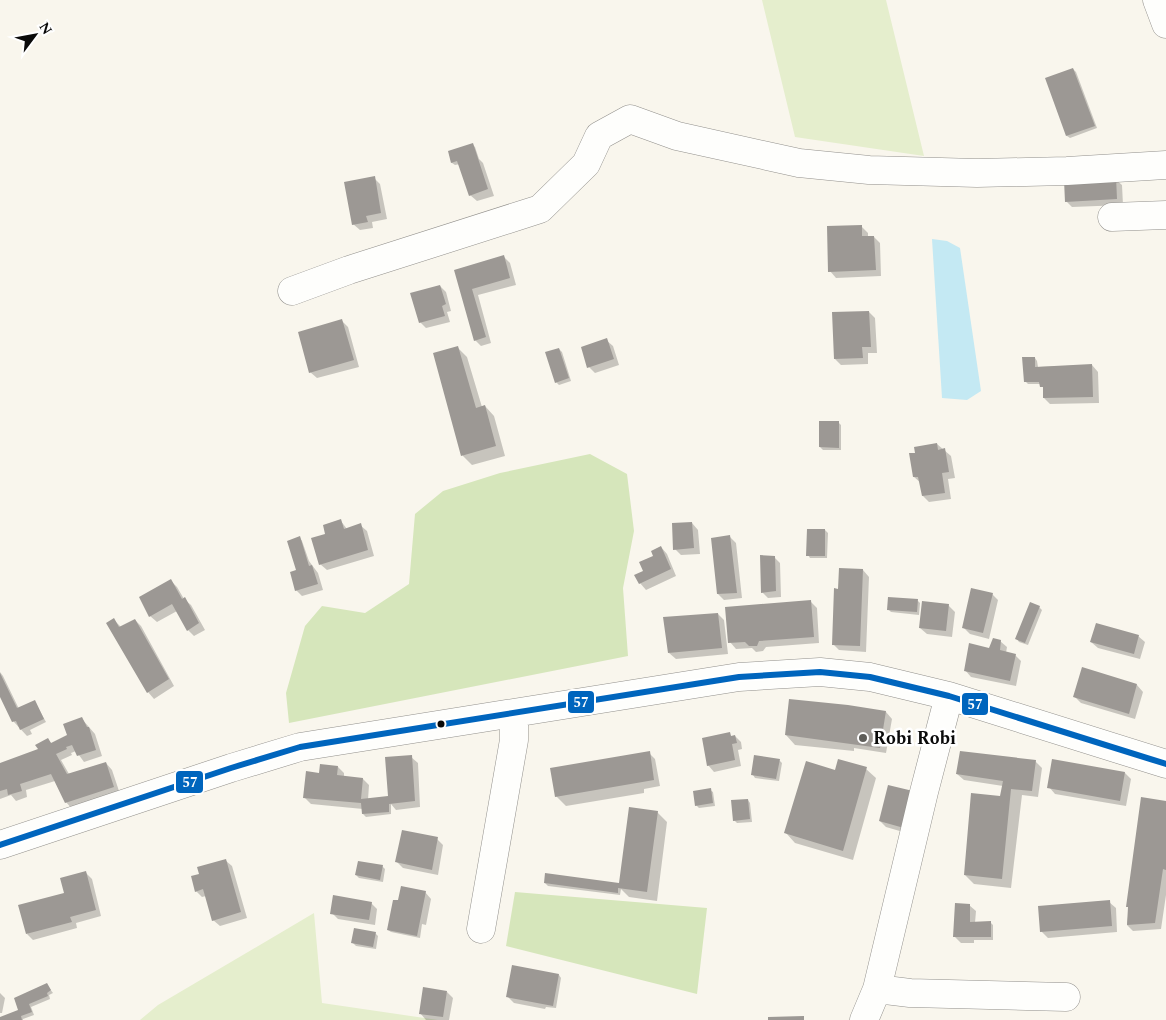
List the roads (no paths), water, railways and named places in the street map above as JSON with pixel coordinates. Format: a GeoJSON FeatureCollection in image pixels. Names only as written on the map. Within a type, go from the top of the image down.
{"type":"FeatureCollection","features":[{"type":"Feature","properties":{"kind":"street"},"geometry":{"type":"LineString","coordinates":[[1157,0],[1166,24]]}},
{"type":"Feature","properties":{"kind":"street"},"geometry":{"type":"LineString","coordinates":[[292,291],[349,270],[540,210],[586,164],[599,136],[630,119],[677,136],[790,160],[869,170],[977,173],[1067,171],[1166,165]]}},
{"type":"Feature","properties":{"kind":"street"},"geometry":{"type":"LineString","coordinates":[[1112,218],[1166,215]]}},
{"type":"Feature","properties":{"kind":"street"},"geometry":{"type":"LineString","coordinates":[[0,845],[230,768],[300,747],[739,677],[820,672],[870,677],[950,696],[1166,764]]}},
{"type":"Feature","properties":{"kind":"street"},"geometry":{"type":"LineString","coordinates":[[864,1020],[877,989],[924,792],[950,696]]}},
{"type":"Feature","properties":{"kind":"street"},"geometry":{"type":"LineString","coordinates":[[481,929],[514,740],[514,714]]}},
{"type":"Feature","properties":{"kind":"street"},"geometry":{"type":"LineString","coordinates":[[877,989],[910,994],[1066,997]]}},
{"type":"Feature","properties":{"kind":"water"},"geometry":{"type":"Polygon","coordinates":[[[932,239],[947,241],[960,248],[981,391],[967,400],[942,398],[932,239]]]}},
{"type":"Feature","properties":{"kind":"place","name":"Robi Robi"},"geometry":{"type":"Point","coordinates":[863,738]}}]}
